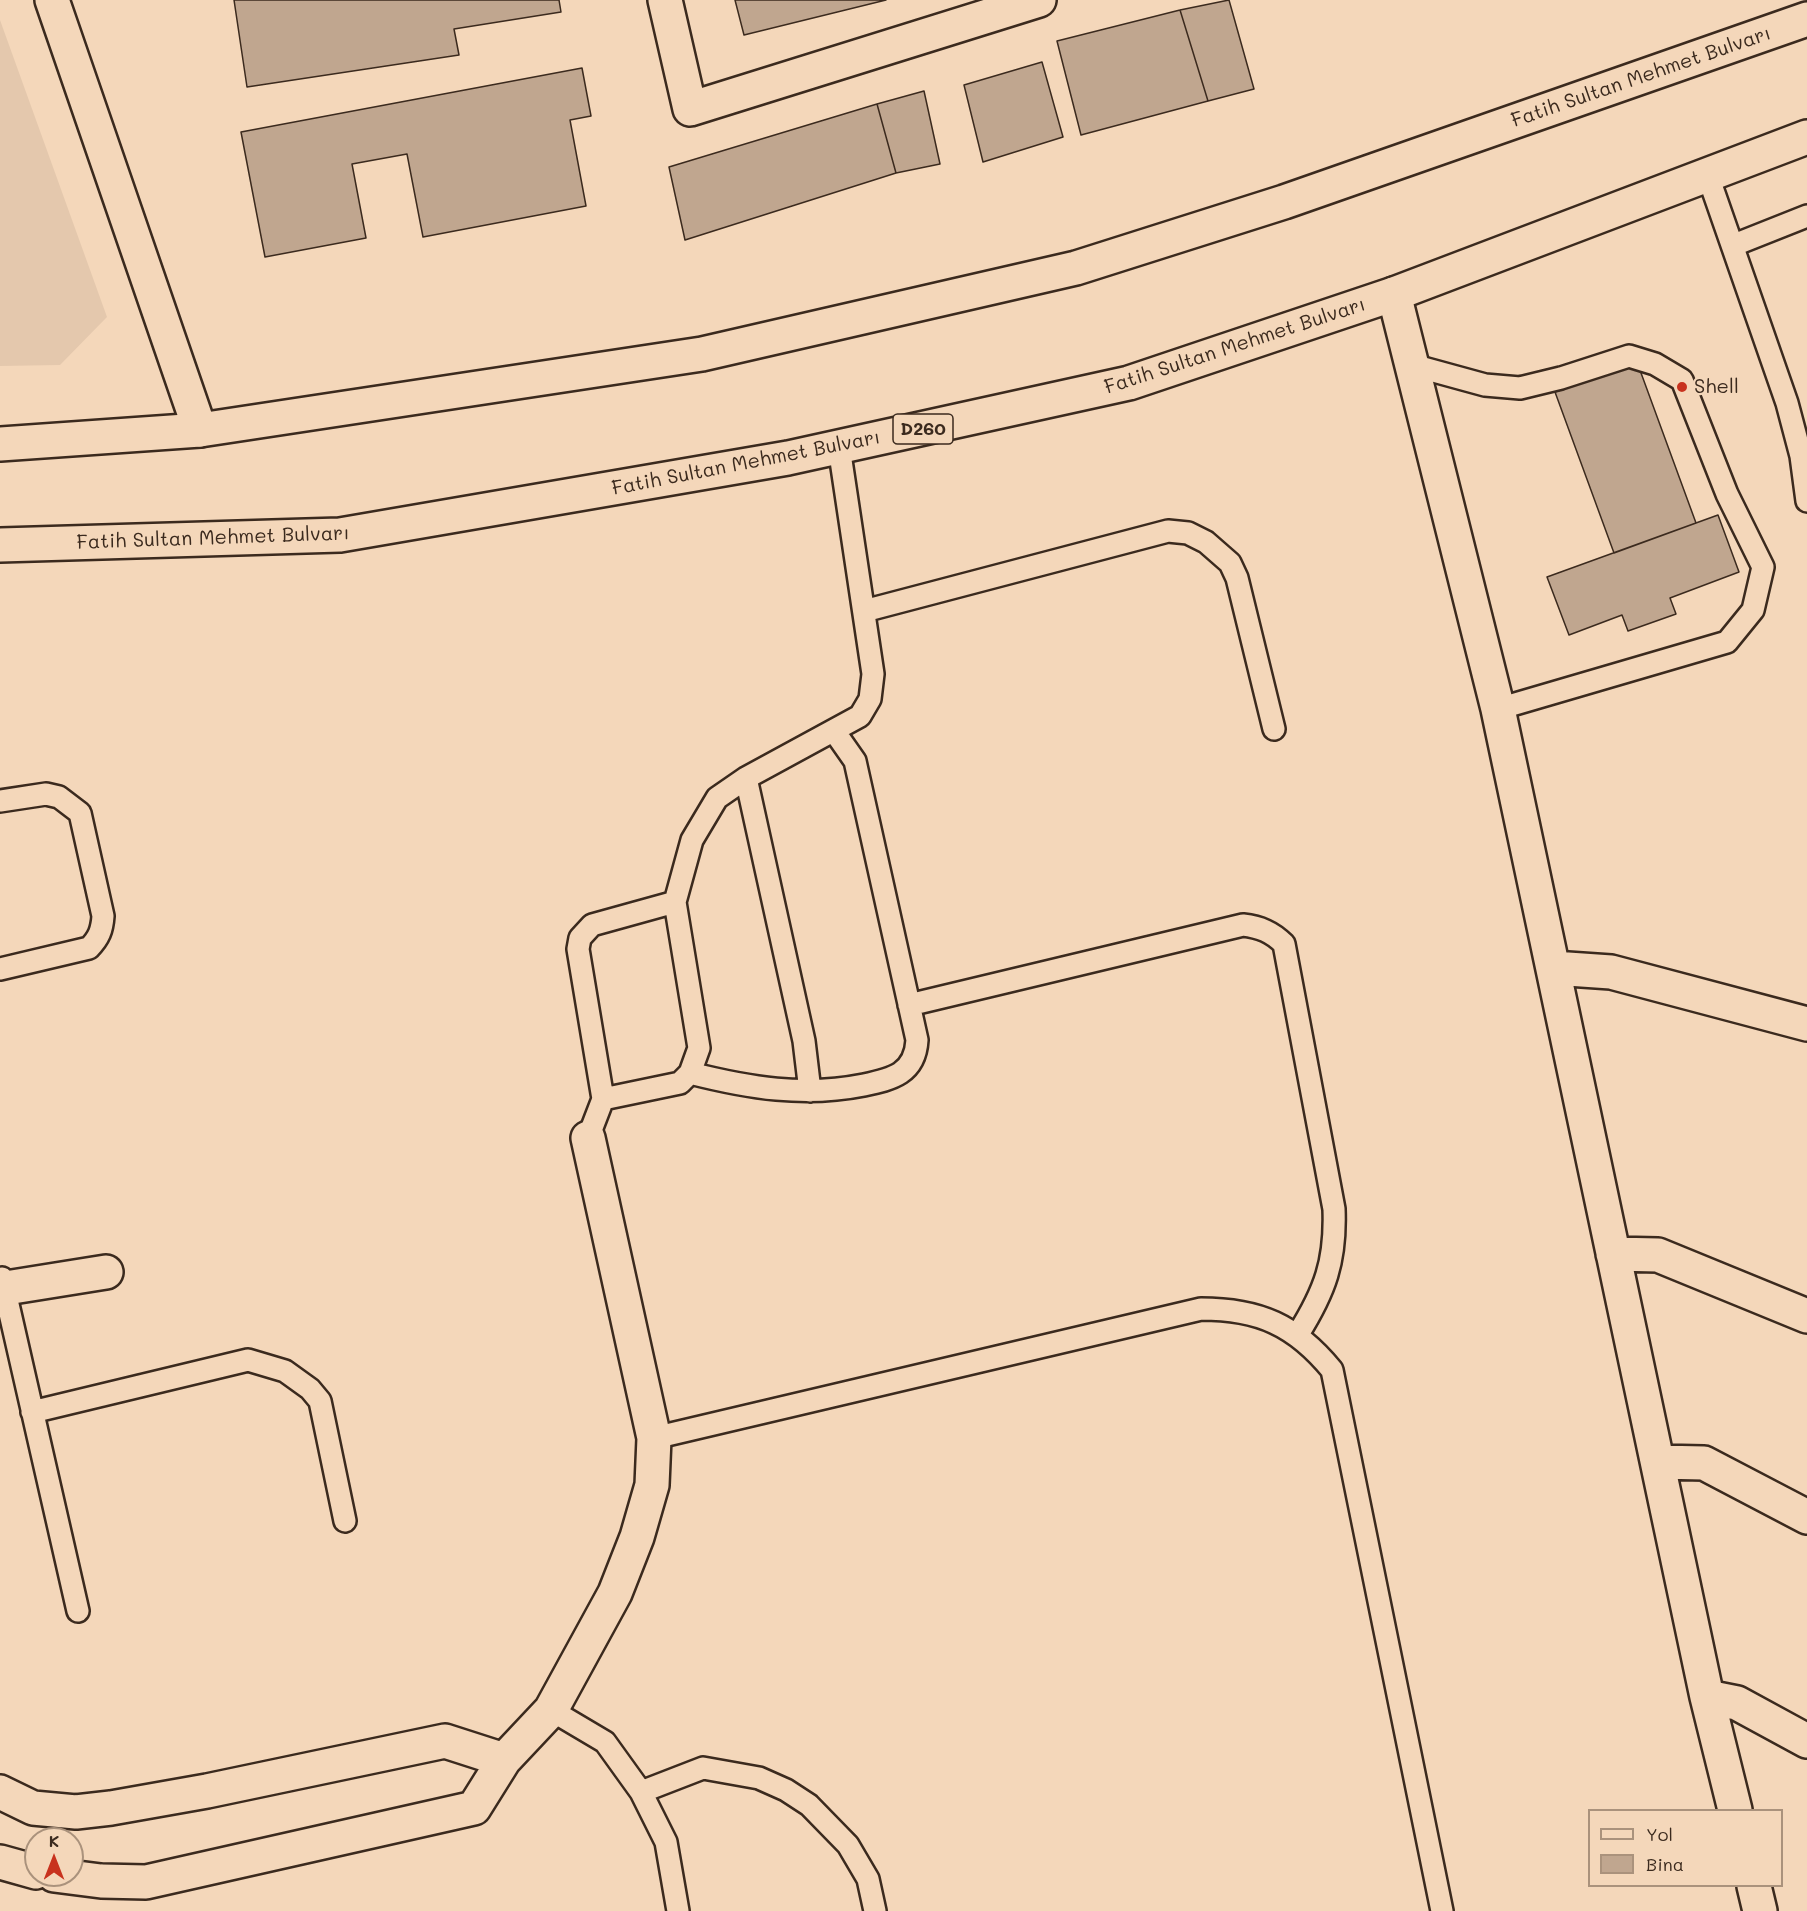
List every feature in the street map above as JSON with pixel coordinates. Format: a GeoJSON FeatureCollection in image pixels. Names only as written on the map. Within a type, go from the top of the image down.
{"type":"FeatureCollection","features":[{"type":"Feature","properties":{"kind":"main road"},"geometry":{"type":"LineString","coordinates":[[52,0],[200,429]]}},
{"type":"Feature","properties":{"kind":"main road"},"geometry":{"type":"LineString","coordinates":[[664,0],[690,109],[998,6],[1039,0]]}},
{"type":"Feature","properties":{"kind":"main road","name":"Fatih Sultan Mehmet Bulvarı"},"geometry":{"type":"LineString","coordinates":[[0,444],[200,429],[702,354],[1076,268],[1284,202],[1807,19]]}},
{"type":"Feature","properties":{"kind":"main road","name":"Fatih Sultan Mehmet Bulvarı"},"geometry":{"type":"LineString","coordinates":[[0,545],[340,535],[839,447],[1129,383],[1394,294],[1807,137]]}},
{"type":"Feature","properties":{"kind":"main road"},"geometry":{"type":"LineString","coordinates":[[1394,294],[1498,709],[1707,1697],[1735,1809]]}},
{"type":"Feature","properties":{"kind":"main road"},"geometry":{"type":"LineString","coordinates":[[1553,968],[1611,972],[1807,1024]]}},
{"type":"Feature","properties":{"kind":"main road"},"geometry":{"type":"LineString","coordinates":[[84,1879],[146,1882],[474,1808],[504,1760],[551,1710],[615,1593],[637,1537],[652,1485],[654,1437],[588,1138]]}},
{"type":"Feature","properties":{"kind":"main road"},"geometry":{"type":"LineString","coordinates":[[1613,1254],[1658,1255],[1807,1316]]}},
{"type":"Feature","properties":{"kind":"main road"},"geometry":{"type":"LineString","coordinates":[[2,1283],[106,1272]]}},
{"type":"Feature","properties":{"kind":"main road"},"geometry":{"type":"LineString","coordinates":[[1658,1462],[1704,1463],[1807,1517]]}},
{"type":"Feature","properties":{"kind":"main road"},"geometry":{"type":"LineString","coordinates":[[1707,1697],[1737,1703],[1807,1742]]}},
{"type":"Feature","properties":{"kind":"main road"},"geometry":{"type":"LineString","coordinates":[[0,1792],[33,1808],[76,1812],[207,1791],[445,1741],[504,1760]]}},
{"type":"Feature","properties":{"kind":"main road"},"geometry":{"type":"LineString","coordinates":[[0,1862],[24,1869]]}},
{"type":"Feature","properties":{"kind":"main road"},"geometry":{"type":"LineString","coordinates":[[1754,1887],[1760,1911]]}},
{"type":"Feature","properties":{"kind":"lane"},"geometry":{"type":"LineString","coordinates":[[1708,176],[1734,245],[1804,455],[1807,501]]}},
{"type":"Feature","properties":{"kind":"lane"},"geometry":{"type":"LineString","coordinates":[[1734,245],[1807,216]]}},
{"type":"Feature","properties":{"kind":"lane"},"geometry":{"type":"LineString","coordinates":[[1412,365],[1485,385],[1520,388],[1561,378],[1629,356],[1655,364],[1682,380],[1727,494],[1762,567],[1753,610],[1727,642],[1498,709]]}},
{"type":"Feature","properties":{"kind":"lane"},"geometry":{"type":"LineString","coordinates":[[603,1100],[680,1083],[690,1073],[697,1060],[698,1035],[675,902],[692,840],[705,815],[717,798],[746,778],[860,716],[870,699],[874,687],[839,447]]}},
{"type":"Feature","properties":{"kind":"lane"},"geometry":{"type":"LineString","coordinates":[[864,611],[1168,531],[1188,533],[1219,551],[1237,578],[1274,729]]}},
{"type":"Feature","properties":{"kind":"lane"},"geometry":{"type":"LineString","coordinates":[[690,1073],[741,1086],[810,1091],[841,1089],[893,1079],[901,1075],[913,1060],[917,1050],[917,1040],[855,761],[834,731]]}},
{"type":"Feature","properties":{"kind":"lane"},"geometry":{"type":"LineString","coordinates":[[746,778],[804,1041],[810,1091]]}},
{"type":"Feature","properties":{"kind":"lane"},"geometry":{"type":"LineString","coordinates":[[0,801],[46,794],[59,797],[80,813],[103,916],[102,928],[89,948],[0,969]]}},
{"type":"Feature","properties":{"kind":"lane"},"geometry":{"type":"LineString","coordinates":[[588,1138],[603,1100],[578,949],[579,938],[592,925],[675,902]]}},
{"type":"Feature","properties":{"kind":"lane"},"geometry":{"type":"LineString","coordinates":[[909,1005],[1243,925],[1267,930],[1276,936],[1284,944],[1334,1209],[1333,1253],[1328,1278],[1317,1303],[1298,1334]]}},
{"type":"Feature","properties":{"kind":"lane"},"geometry":{"type":"LineString","coordinates":[[2,1283],[78,1611]]}},
{"type":"Feature","properties":{"kind":"lane"},"geometry":{"type":"LineString","coordinates":[[654,1437],[1201,1309],[1252,1313],[1298,1334],[1332,1370],[1442,1911]]}},
{"type":"Feature","properties":{"kind":"lane"},"geometry":{"type":"LineString","coordinates":[[32,1412],[248,1360],[268,1364],[299,1379],[320,1401],[345,1521]]}},
{"type":"Feature","properties":{"kind":"lane"},"geometry":{"type":"LineString","coordinates":[[551,1710],[605,1742],[640,1792],[666,1842],[678,1911]]}},
{"type":"Feature","properties":{"kind":"lane"},"geometry":{"type":"LineString","coordinates":[[640,1792],[703,1768],[759,1778],[786,1790],[816,1811],[848,1845],[868,1879],[875,1911]]}},
{"type":"Feature","properties":{"kind":"shaded area"},"geometry":{"type":"Polygon","coordinates":[[[0,20],[107,317],[60,365],[0,366],[0,20]]]}},
{"type":"Feature","properties":{"kind":"building"},"geometry":{"type":"Polygon","coordinates":[[[234,0],[559,0],[561,12],[454,29],[459,55],[247,87],[234,0]]]}},
{"type":"Feature","properties":{"kind":"building"},"geometry":{"type":"Polygon","coordinates":[[[735,0],[886,0],[744,35],[735,0]]]}},
{"type":"Feature","properties":{"kind":"building"},"geometry":{"type":"Polygon","coordinates":[[[1229,0],[1254,89],[1208,101],[1180,10],[1229,0]]]}},
{"type":"Feature","properties":{"kind":"building"},"geometry":{"type":"Polygon","coordinates":[[[1180,10],[1208,101],[1081,135],[1057,41],[1180,10]]]}},
{"type":"Feature","properties":{"kind":"building"},"geometry":{"type":"Polygon","coordinates":[[[1042,62],[1063,137],[983,162],[964,85],[1042,62]]]}},
{"type":"Feature","properties":{"kind":"building"},"geometry":{"type":"Polygon","coordinates":[[[582,68],[591,116],[570,120],[586,206],[423,237],[407,154],[352,164],[366,238],[265,257],[241,132],[582,68]]]}},
{"type":"Feature","properties":{"kind":"building"},"geometry":{"type":"Polygon","coordinates":[[[924,91],[940,164],[896,173],[877,104],[924,91]]]}},
{"type":"Feature","properties":{"kind":"building"},"geometry":{"type":"Polygon","coordinates":[[[877,104],[896,173],[685,240],[669,167],[877,104]]]}},
{"type":"Feature","properties":{"kind":"building"},"geometry":{"type":"Polygon","coordinates":[[[1637,362],[1696,523],[1614,553],[1555,392],[1637,362]]]}},
{"type":"Feature","properties":{"kind":"building"},"geometry":{"type":"Polygon","coordinates":[[[1718,515],[1739,572],[1670,598],[1676,614],[1628,631],[1622,615],[1569,635],[1547,577],[1718,515]]]}},
{"type":"Feature","properties":{"kind":"place","name":"Shell"},"geometry":{"type":"Point","coordinates":[1682,387]}}]}
